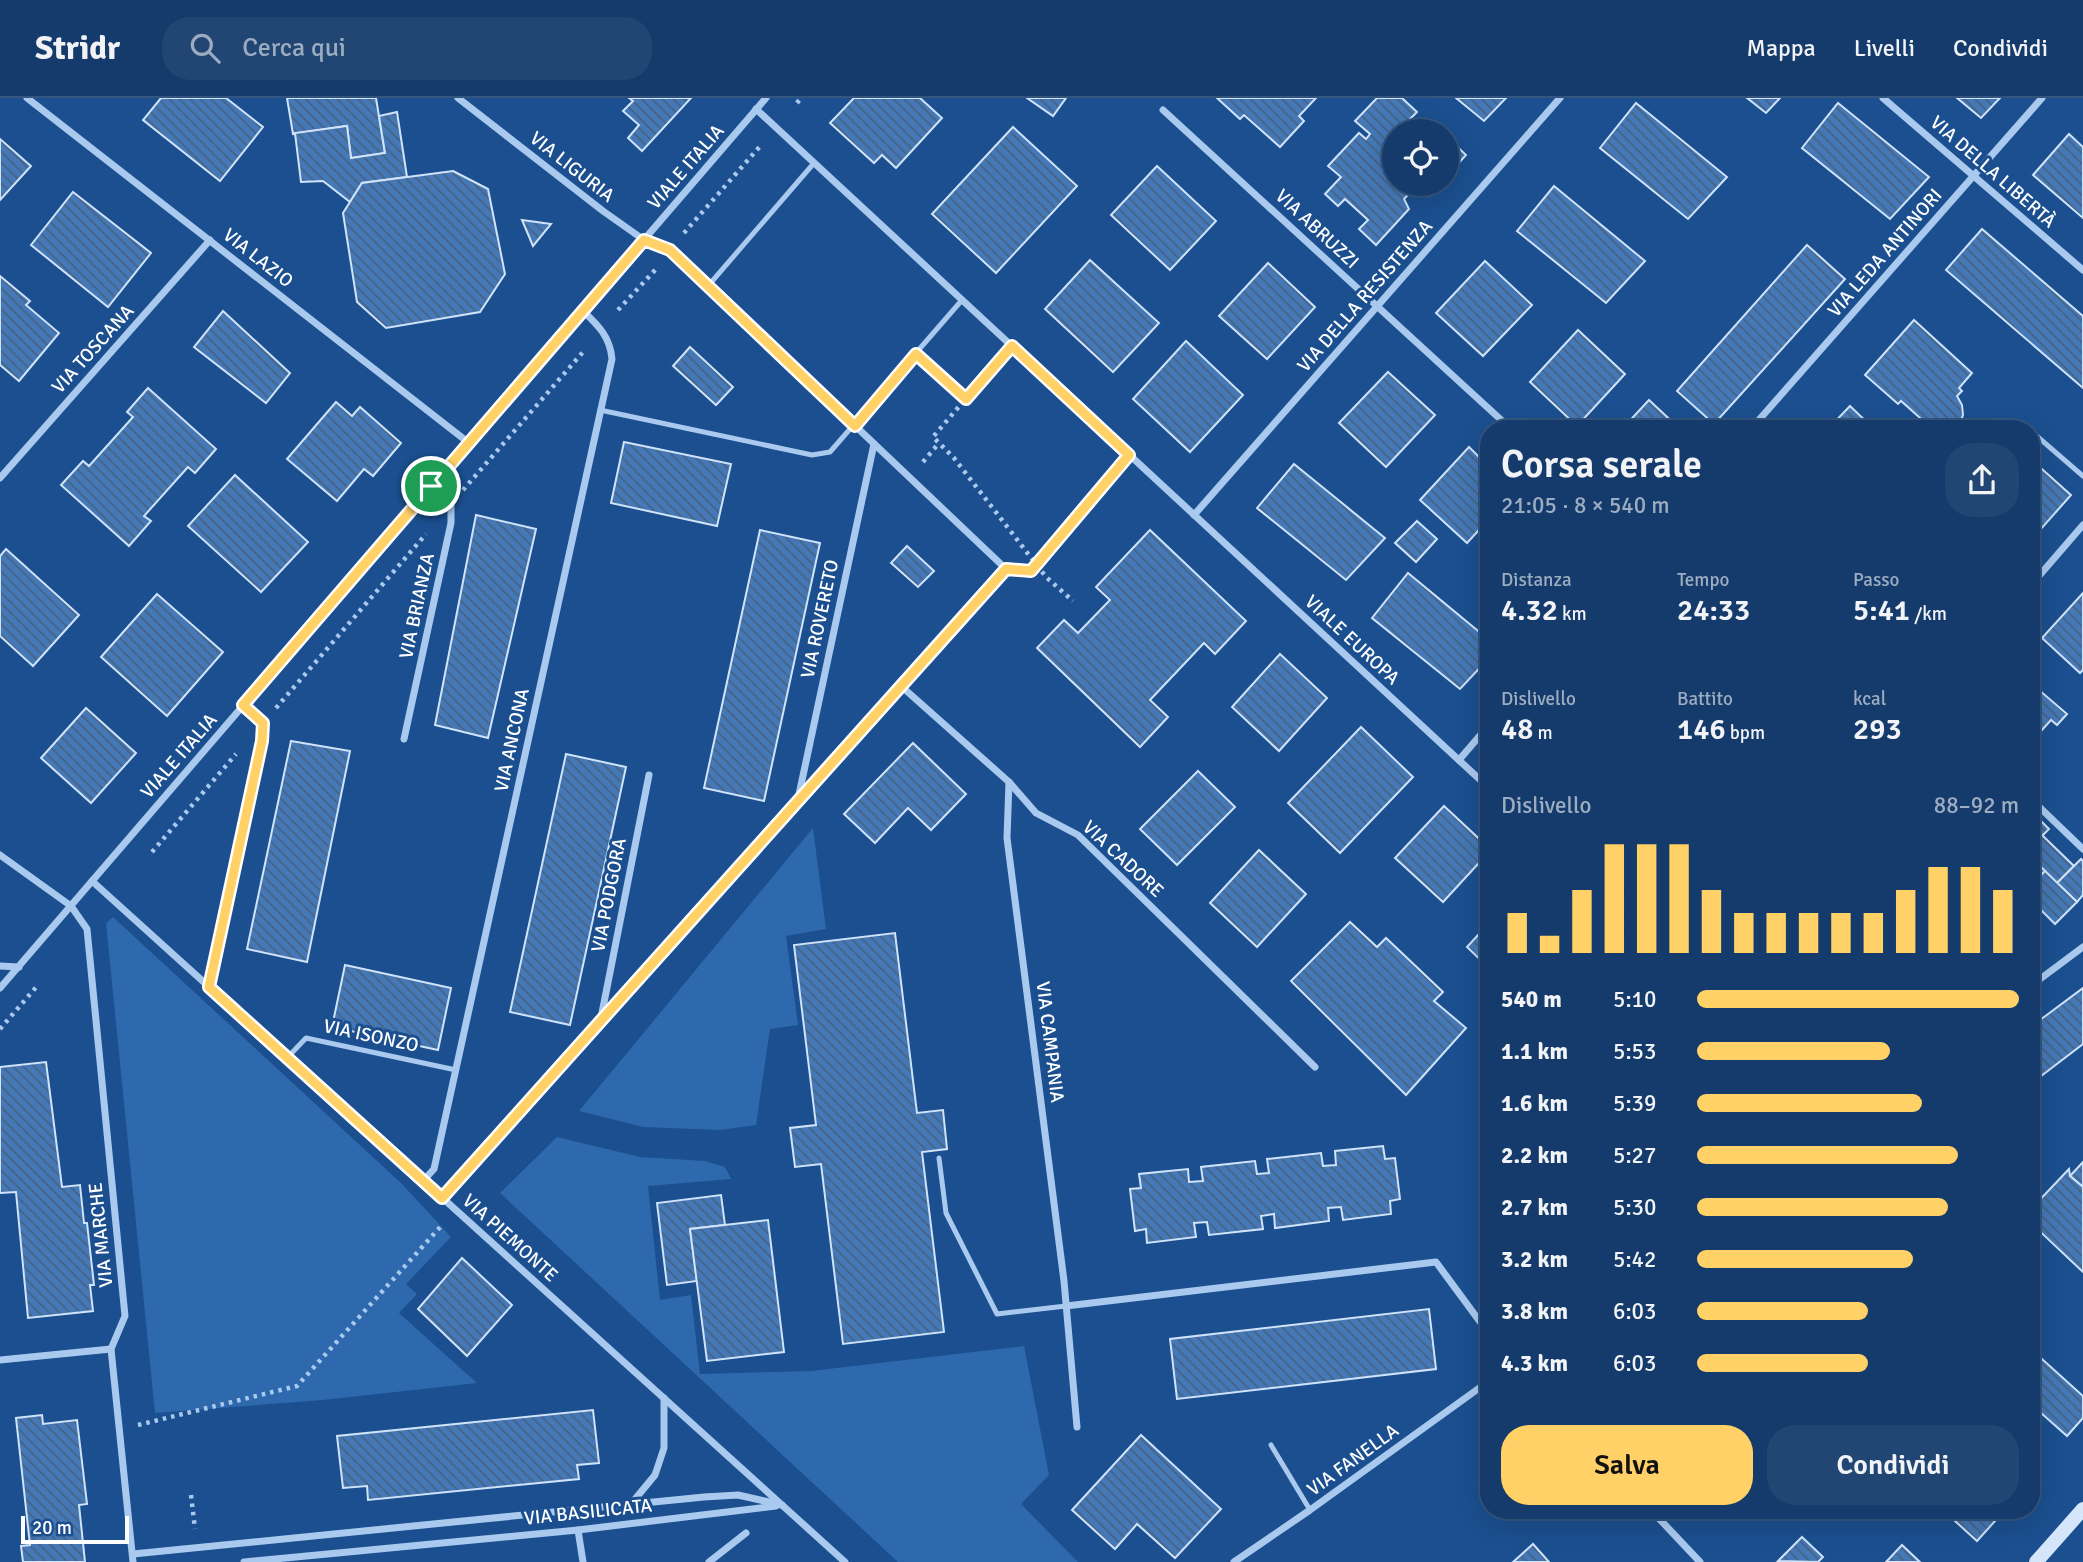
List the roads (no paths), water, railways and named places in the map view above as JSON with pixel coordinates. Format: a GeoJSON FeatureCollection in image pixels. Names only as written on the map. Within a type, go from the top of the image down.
{"type":"FeatureCollection","features":[{"type":"Feature","properties":{"kind":"main road"},"geometry":{"type":"LineString","coordinates":[[2036,1562],[2083,1509]]}},
{"type":"Feature","properties":{"kind":"street","name":"VIA LAZIO"},"geometry":{"type":"LineString","coordinates":[[27,98],[469,443]]}},
{"type":"Feature","properties":{"kind":"street","name":"VIA LIGURIA"},"geometry":{"type":"LineString","coordinates":[[458,98],[603,211],[644,240],[670,250],[1006,569],[901,685]]}},
{"type":"Feature","properties":{"kind":"street","name":"VIALE ITALIA"},"geometry":{"type":"LineString","coordinates":[[0,988],[766,98]]}},
{"type":"Feature","properties":{"kind":"street","name":"VIA DELLA RESISTENZA"},"geometry":{"type":"LineString","coordinates":[[1194,515],[1560,98]]}},
{"type":"Feature","properties":{"kind":"street","name":"VIA DELLA LIBERTÀ"},"geometry":{"type":"LineString","coordinates":[[1883,98],[2083,270]]}},
{"type":"Feature","properties":{"kind":"street","name":"VIA LEDA ANTINORI"},"geometry":{"type":"LineString","coordinates":[[1759,420],[2042,98]]}},
{"type":"Feature","properties":{"kind":"street","name":"VIALE EUROPA"},"geometry":{"type":"LineString","coordinates":[[756,109],[1480,780]]}},
{"type":"Feature","properties":{"kind":"street","name":"VIA ABRUZZI"},"geometry":{"type":"LineString","coordinates":[[1163,110],[1501,420]]}},
{"type":"Feature","properties":{"kind":"street","name":"VIA TOSCANA"},"geometry":{"type":"LineString","coordinates":[[0,478],[210,240]]}},
{"type":"Feature","properties":{"kind":"street","name":"VIA ANCONA"},"geometry":{"type":"LineString","coordinates":[[423,1181],[434,1169],[612,359],[610,344],[602,329],[583,311]]}},
{"type":"Feature","properties":{"kind":"street","name":"VIA ROVERETO"},"geometry":{"type":"LineString","coordinates":[[798,800],[874,444]]}},
{"type":"Feature","properties":{"kind":"street","name":"VIA BRIANZA"},"geometry":{"type":"LineString","coordinates":[[404,739],[452,523],[451,505],[431,486]]}},
{"type":"Feature","properties":{"kind":"street"},"geometry":{"type":"LineString","coordinates":[[2040,575],[2083,525]]}},
{"type":"Feature","properties":{"kind":"street"},"geometry":{"type":"LineString","coordinates":[[442,1198],[901,685]]}},
{"type":"Feature","properties":{"kind":"street","name":"VIA CADORE"},"geometry":{"type":"LineString","coordinates":[[901,685],[1009,782],[1036,813],[1078,835],[1315,1067]]}},
{"type":"Feature","properties":{"kind":"street"},"geometry":{"type":"LineString","coordinates":[[209,987],[262,741],[263,723],[243,705]]}},
{"type":"Feature","properties":{"kind":"street"},"geometry":{"type":"LineString","coordinates":[[1459,760],[1480,736]]}},
{"type":"Feature","properties":{"kind":"street","name":"VIA PODGORA"},"geometry":{"type":"LineString","coordinates":[[600,1021],[649,775]]}},
{"type":"Feature","properties":{"kind":"street","name":"VIA CAMPANIA"},"geometry":{"type":"LineString","coordinates":[[1009,782],[1007,838],[1066,1306],[1077,1427]]}},
{"type":"Feature","properties":{"kind":"street"},"geometry":{"type":"LineString","coordinates":[[2040,808],[2083,849]]}},
{"type":"Feature","properties":{"kind":"street"},"geometry":{"type":"LineString","coordinates":[[0,855],[71,906]]}},
{"type":"Feature","properties":{"kind":"street","name":"VIA PIEMONTE"},"geometry":{"type":"LineString","coordinates":[[92,881],[845,1562]]}},
{"type":"Feature","properties":{"kind":"street","name":"VIA MARCHE"},"geometry":{"type":"LineString","coordinates":[[71,906],[87,929],[125,1316],[111,1349],[133,1558]]}},
{"type":"Feature","properties":{"kind":"street"},"geometry":{"type":"LineString","coordinates":[[2040,979],[2083,947]]}},
{"type":"Feature","properties":{"kind":"street"},"geometry":{"type":"LineString","coordinates":[[0,966],[19,967]]}},
{"type":"Feature","properties":{"kind":"street"},"geometry":{"type":"LineString","coordinates":[[1066,1306],[1436,1262],[1480,1322]]}},
{"type":"Feature","properties":{"kind":"street"},"geometry":{"type":"LineString","coordinates":[[0,1360],[111,1349]]}},
{"type":"Feature","properties":{"kind":"street","name":"VIA FANELLA"},"geometry":{"type":"LineString","coordinates":[[1234,1562],[1480,1387]]}},
{"type":"Feature","properties":{"kind":"street","name":"VIA BASILICATA"},"geometry":{"type":"LineString","coordinates":[[631,1504],[655,1475],[664,1448],[664,1398]]}},
{"type":"Feature","properties":{"kind":"street","name":"VIA BASILICATA"},"geometry":{"type":"LineString","coordinates":[[133,1558],[631,1504],[738,1495],[782,1506]]}},
{"type":"Feature","properties":{"kind":"street","name":"VIA BASILICATA"},"geometry":{"type":"LineString","coordinates":[[244,1562],[578,1530],[782,1506]]}},
{"type":"Feature","properties":{"kind":"street"},"geometry":{"type":"LineString","coordinates":[[1659,1519],[1700,1562]]}},
{"type":"Feature","properties":{"kind":"street"},"geometry":{"type":"LineString","coordinates":[[578,1530],[583,1562]]}},
{"type":"Feature","properties":{"kind":"street"},"geometry":{"type":"LineString","coordinates":[[709,1562],[746,1533]]}},
{"type":"Feature","properties":{"kind":"lane"},"geometry":{"type":"LineString","coordinates":[[708,286],[814,163]]}},
{"type":"Feature","properties":{"kind":"lane"},"geometry":{"type":"LineString","coordinates":[[600,410],[812,455],[830,452],[962,300]]}},
{"type":"Feature","properties":{"kind":"lane"},"geometry":{"type":"LineString","coordinates":[[2040,440],[2083,476]]}},
{"type":"Feature","properties":{"kind":"lane","name":"VIA ISONZO"},"geometry":{"type":"LineString","coordinates":[[287,1058],[306,1038],[456,1070]]}},
{"type":"Feature","properties":{"kind":"lane"},"geometry":{"type":"LineString","coordinates":[[939,1158],[946,1213],[998,1314],[1066,1306]]}},
{"type":"Feature","properties":{"kind":"lane"},"geometry":{"type":"LineString","coordinates":[[1270,1445],[1310,1510]]}}]}
